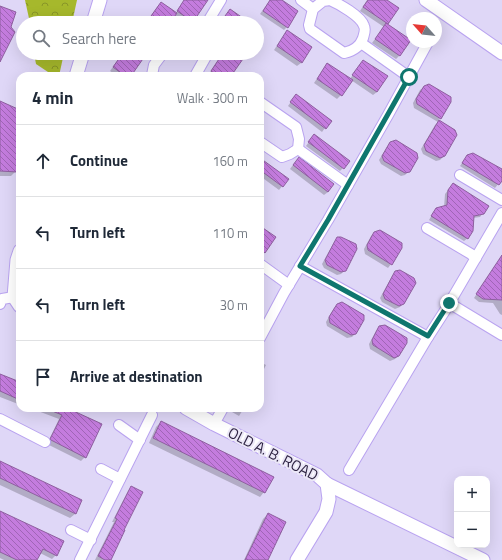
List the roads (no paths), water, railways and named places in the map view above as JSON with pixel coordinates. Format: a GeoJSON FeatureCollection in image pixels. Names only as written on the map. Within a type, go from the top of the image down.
{"type":"FeatureCollection","features":[{"type":"Feature","properties":{"kind":"street"},"geometry":{"type":"LineString","coordinates":[[95,16],[100,0]]}},
{"type":"Feature","properties":{"kind":"street"},"geometry":{"type":"LineString","coordinates":[[211,16],[221,0]]}},
{"type":"Feature","properties":{"kind":"street"},"geometry":{"type":"LineString","coordinates":[[301,0],[313,9]]}},
{"type":"Feature","properties":{"kind":"street"},"geometry":{"type":"LineString","coordinates":[[330,0],[338,3],[359,18],[364,25],[365,32],[361,43],[351,51],[344,53],[310,29],[309,25],[313,9],[323,1],[330,0]]}},
{"type":"Feature","properties":{"kind":"street"},"geometry":{"type":"LineString","coordinates":[[426,0],[502,52]]}},
{"type":"Feature","properties":{"kind":"street"},"geometry":{"type":"LineString","coordinates":[[361,43],[409,77]]}},
{"type":"Feature","properties":{"kind":"street"},"geometry":{"type":"LineString","coordinates":[[264,331],[425,48]]}},
{"type":"Feature","properties":{"kind":"street"},"geometry":{"type":"LineString","coordinates":[[77,72],[81,60]]}},
{"type":"Feature","properties":{"kind":"street"},"geometry":{"type":"LineString","coordinates":[[153,72],[154,65],[158,60]]}},
{"type":"Feature","properties":{"kind":"street"},"geometry":{"type":"LineString","coordinates":[[198,72],[204,60]]}},
{"type":"Feature","properties":{"kind":"street"},"geometry":{"type":"LineString","coordinates":[[264,105],[296,127],[299,138],[298,149]]}},
{"type":"Feature","properties":{"kind":"street"},"geometry":{"type":"LineString","coordinates":[[264,145],[282,157],[298,149]]}},
{"type":"Feature","properties":{"kind":"street"},"geometry":{"type":"LineString","coordinates":[[298,149],[348,185]]}},
{"type":"Feature","properties":{"kind":"street"},"geometry":{"type":"LineString","coordinates":[[460,175],[502,200]]}},
{"type":"Feature","properties":{"kind":"street"},"geometry":{"type":"LineString","coordinates":[[348,470],[476,258],[498,228],[502,213]]}},
{"type":"Feature","properties":{"kind":"street"},"geometry":{"type":"LineString","coordinates":[[427,228],[476,258]]}},
{"type":"Feature","properties":{"kind":"street"},"geometry":{"type":"LineString","coordinates":[[7,301],[16,264]]}},
{"type":"Feature","properties":{"kind":"street"},"geometry":{"type":"LineString","coordinates":[[300,266],[428,336]]}},
{"type":"Feature","properties":{"kind":"street"},"geometry":{"type":"LineString","coordinates":[[264,267],[289,285]]}},
{"type":"Feature","properties":{"kind":"street"},"geometry":{"type":"LineString","coordinates":[[449,303],[502,335]]}},
{"type":"Feature","properties":{"kind":"street","name":"OLD A. B. ROAD"},"geometry":{"type":"LineString","coordinates":[[193,412],[214,424],[318,475],[327,484],[329,499],[326,512],[297,560]]}},
{"type":"Feature","properties":{"kind":"street"},"geometry":{"type":"LineString","coordinates":[[214,424],[221,412]]}},
{"type":"Feature","properties":{"kind":"street"},"geometry":{"type":"LineString","coordinates":[[80,560],[152,414]]}},
{"type":"Feature","properties":{"kind":"street"},"geometry":{"type":"LineString","coordinates":[[0,419],[45,442]]}},
{"type":"Feature","properties":{"kind":"street"},"geometry":{"type":"LineString","coordinates":[[120,425],[140,440]]}},
{"type":"Feature","properties":{"kind":"street"},"geometry":{"type":"LineString","coordinates":[[101,469],[120,479]]}},
{"type":"Feature","properties":{"kind":"street"},"geometry":{"type":"LineString","coordinates":[[327,484],[483,560]]}},
{"type":"Feature","properties":{"kind":"street"},"geometry":{"type":"LineString","coordinates":[[71,530],[91,540]]}}]}
